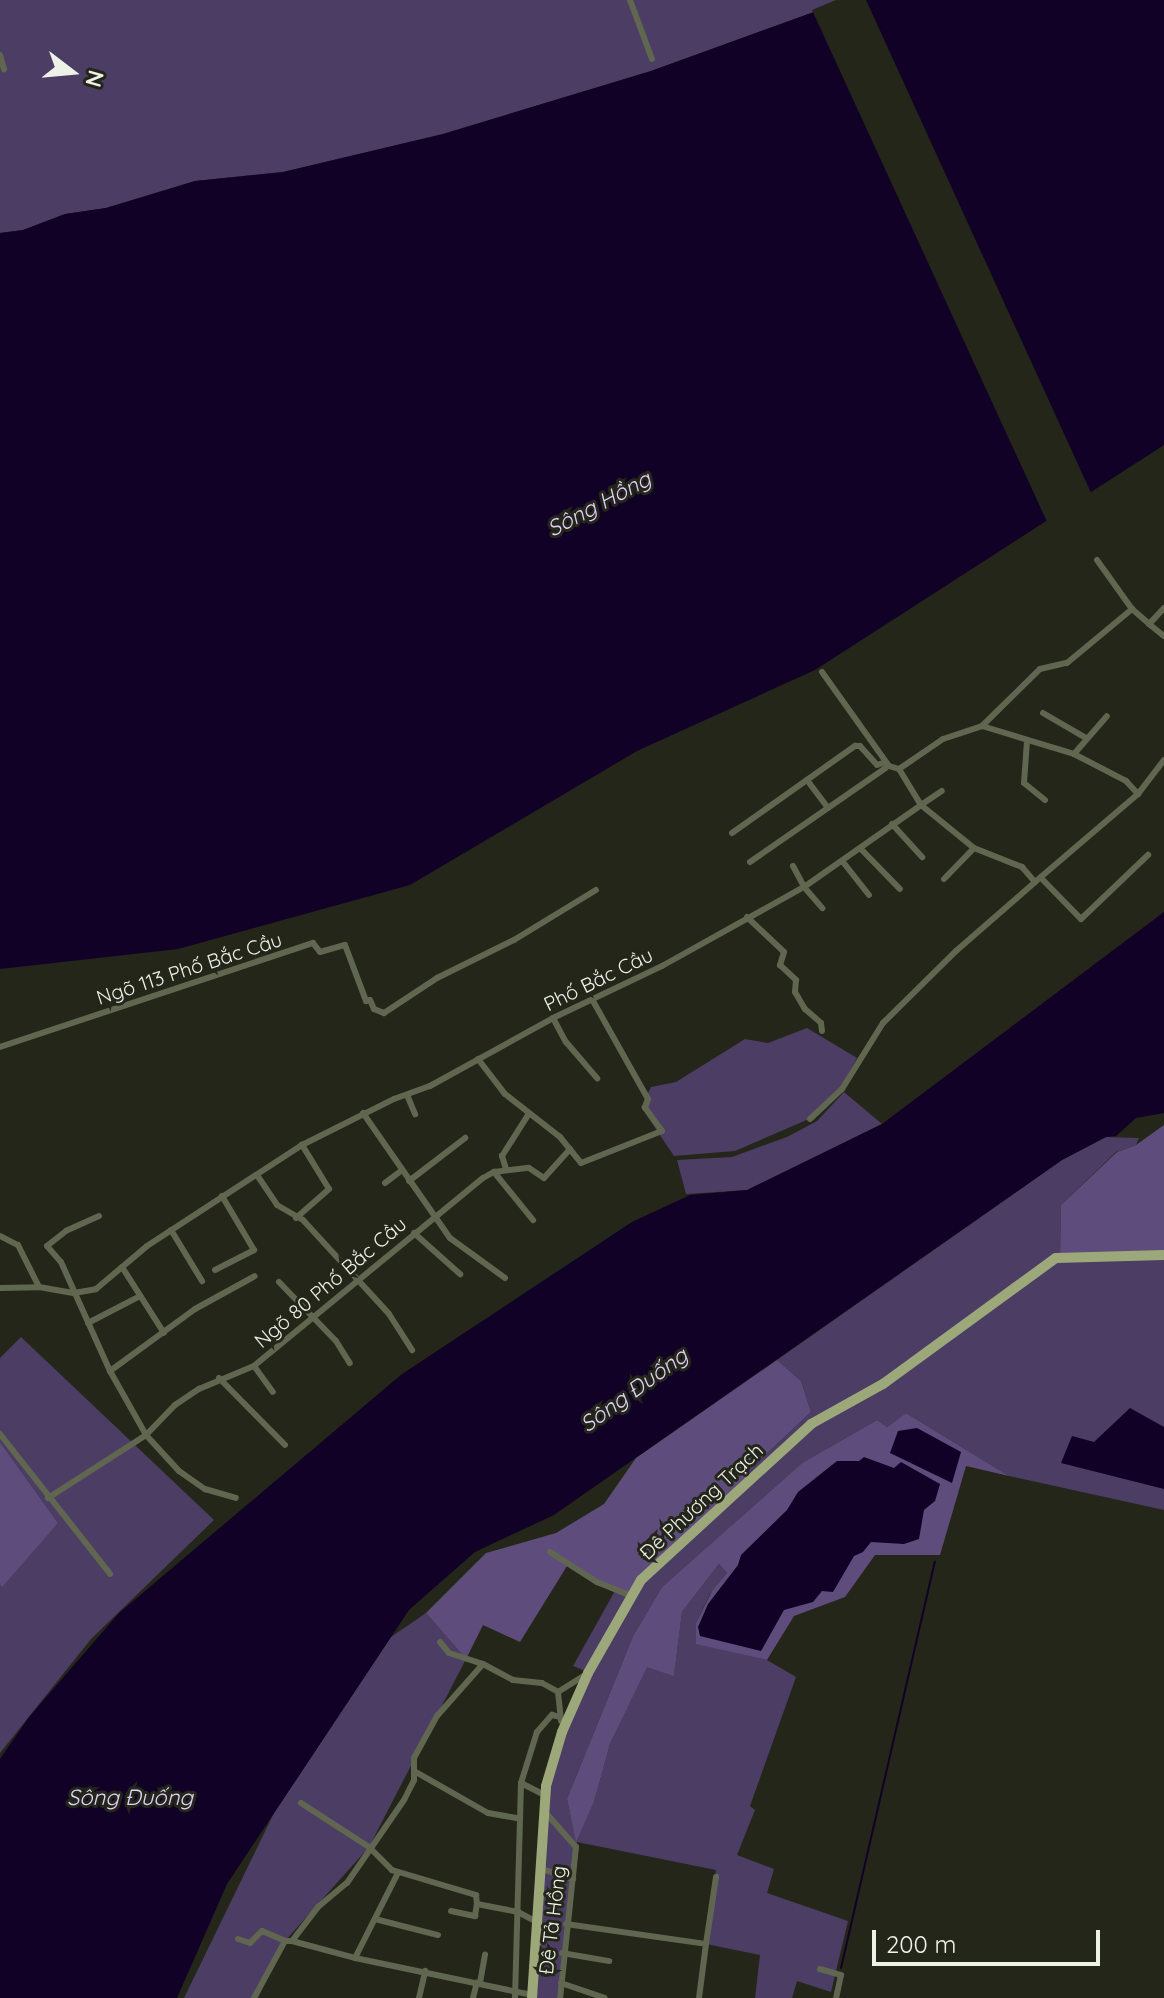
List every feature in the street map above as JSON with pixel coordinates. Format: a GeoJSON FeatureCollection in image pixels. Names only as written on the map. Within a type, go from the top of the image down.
{"type":"FeatureCollection","features":[{"type":"Feature","properties":{"kind":"main road","name":"Đê Phương Trạch"},"geometry":{"type":"LineString","coordinates":[[532,1997],[545,1795],[562,1732],[588,1673],[641,1580],[811,1424],[883,1384],[1040,1269],[1064,1257],[1164,1255]]}},
{"type":"Feature","properties":{"kind":"street"},"geometry":{"type":"LineString","coordinates":[[630,0],[652,59]]}},
{"type":"Feature","properties":{"kind":"street"},"geometry":{"type":"LineString","coordinates":[[0,55],[4,69]]}},
{"type":"Feature","properties":{"kind":"street"},"geometry":{"type":"LineString","coordinates":[[1097,560],[1132,609],[1164,636]]}},
{"type":"Feature","properties":{"kind":"street"},"geometry":{"type":"LineString","coordinates":[[1149,624],[1164,608]]}},
{"type":"Feature","properties":{"kind":"street"},"geometry":{"type":"LineString","coordinates":[[899,769],[943,739],[982,726],[1040,669],[1067,663],[1132,609]]}},
{"type":"Feature","properties":{"kind":"street"},"geometry":{"type":"LineString","coordinates":[[822,672],[887,764]]}},
{"type":"Feature","properties":{"kind":"street"},"geometry":{"type":"LineString","coordinates":[[1043,713],[1086,738]]}},
{"type":"Feature","properties":{"kind":"street"},"geometry":{"type":"LineString","coordinates":[[1074,754],[1107,716]]}},
{"type":"Feature","properties":{"kind":"street"},"geometry":{"type":"LineString","coordinates":[[982,726],[1074,754],[1126,781],[1138,794]]}},
{"type":"Feature","properties":{"kind":"street"},"geometry":{"type":"LineString","coordinates":[[1027,741],[1024,783],[1045,800]]}},
{"type":"Feature","properties":{"kind":"street"},"geometry":{"type":"LineString","coordinates":[[732,833],[855,746],[860,746],[877,765],[887,764],[899,769],[921,805],[974,848],[1022,867],[1081,919],[1148,855]]}},
{"type":"Feature","properties":{"kind":"street"},"geometry":{"type":"LineString","coordinates":[[810,1119],[842,1089],[883,1023],[956,951],[1138,794],[1161,768],[1164,760]]}},
{"type":"Feature","properties":{"kind":"street"},"geometry":{"type":"LineString","coordinates":[[750,862],[887,764]]}},
{"type":"Feature","properties":{"kind":"street"},"geometry":{"type":"LineString","coordinates":[[807,780],[828,808]]}},
{"type":"Feature","properties":{"kind":"street","name":"Phố Bắc Cầu"},"geometry":{"type":"LineString","coordinates":[[74,1293],[96,1289],[171,1230],[302,1145],[363,1113],[407,1095],[553,1018],[593,1001],[804,887],[942,791]]}},
{"type":"Feature","properties":{"kind":"street"},"geometry":{"type":"LineString","coordinates":[[892,824],[922,857]]}},
{"type":"Feature","properties":{"kind":"street"},"geometry":{"type":"LineString","coordinates":[[860,848],[900,889]]}},
{"type":"Feature","properties":{"kind":"street"},"geometry":{"type":"LineString","coordinates":[[944,879],[974,848]]}},
{"type":"Feature","properties":{"kind":"street"},"geometry":{"type":"LineString","coordinates":[[843,862],[869,895]]}},
{"type":"Feature","properties":{"kind":"street"},"geometry":{"type":"LineString","coordinates":[[793,866],[804,887],[822,908]]}},
{"type":"Feature","properties":{"kind":"street","name":"Ngõ 113 Phố Bắc Cầu"},"geometry":{"type":"LineString","coordinates":[[0,1047],[313,943],[320,952],[345,945],[366,1001],[370,1000],[374,1009],[384,1013],[437,978],[514,940],[596,890]]}},
{"type":"Feature","properties":{"kind":"street"},"geometry":{"type":"LineString","coordinates":[[747,917],[784,952],[780,965],[796,980],[795,992],[805,1009],[821,1023],[822,1031]]}},
{"type":"Feature","properties":{"kind":"street"},"geometry":{"type":"LineString","coordinates":[[478,1059],[505,1094],[560,1137],[581,1163],[662,1131],[645,1108],[648,1099],[593,1001]]}},
{"type":"Feature","properties":{"kind":"street"},"geometry":{"type":"LineString","coordinates":[[553,1018],[566,1042],[597,1078]]}},
{"type":"Feature","properties":{"kind":"street"},"geometry":{"type":"LineString","coordinates":[[407,1095],[415,1114]]}},
{"type":"Feature","properties":{"kind":"street"},"geometry":{"type":"LineString","coordinates":[[363,1113],[450,1238],[505,1278]]}},
{"type":"Feature","properties":{"kind":"street"},"geometry":{"type":"LineString","coordinates":[[528,1115],[502,1156],[506,1169],[529,1168],[544,1178],[570,1149]]}},
{"type":"Feature","properties":{"kind":"street"},"geometry":{"type":"LineString","coordinates":[[409,1181],[465,1138]]}},
{"type":"Feature","properties":{"kind":"street"},"geometry":{"type":"LineString","coordinates":[[296,1218],[329,1189],[302,1145]]}},
{"type":"Feature","properties":{"kind":"street","name":"Ngõ 80 Phố Bắc Cầu"},"geometry":{"type":"LineString","coordinates":[[48,1498],[146,1435],[175,1405],[219,1378],[254,1366],[414,1233],[494,1172],[506,1169]]}},
{"type":"Feature","properties":{"kind":"street"},"geometry":{"type":"LineString","coordinates":[[385,1183],[401,1171]]}},
{"type":"Feature","properties":{"kind":"street"},"geometry":{"type":"LineString","coordinates":[[494,1172],[533,1220]]}},
{"type":"Feature","properties":{"kind":"street"},"geometry":{"type":"LineString","coordinates":[[257,1175],[277,1205],[303,1220],[389,1314],[412,1350]]}},
{"type":"Feature","properties":{"kind":"street"},"geometry":{"type":"LineString","coordinates":[[215,1270],[254,1250],[222,1196]]}},
{"type":"Feature","properties":{"kind":"street"},"geometry":{"type":"LineString","coordinates":[[99,1216],[66,1231],[47,1246],[61,1262],[110,1371],[146,1435],[179,1471],[217,1495],[236,1498]]}},
{"type":"Feature","properties":{"kind":"street"},"geometry":{"type":"LineString","coordinates":[[171,1230],[202,1281]]}},
{"type":"Feature","properties":{"kind":"street"},"geometry":{"type":"LineString","coordinates":[[414,1233],[460,1274]]}},
{"type":"Feature","properties":{"kind":"street"},"geometry":{"type":"LineString","coordinates":[[0,1236],[18,1245],[39,1287]]}},
{"type":"Feature","properties":{"kind":"street"},"geometry":{"type":"LineString","coordinates":[[122,1267],[164,1333]]}},
{"type":"Feature","properties":{"kind":"street"},"geometry":{"type":"LineString","coordinates":[[110,1371],[195,1309],[255,1276]]}},
{"type":"Feature","properties":{"kind":"street"},"geometry":{"type":"LineString","coordinates":[[279,1282],[336,1341],[350,1363]]}},
{"type":"Feature","properties":{"kind":"street"},"geometry":{"type":"LineString","coordinates":[[0,1288],[39,1287],[74,1293]]}},
{"type":"Feature","properties":{"kind":"street"},"geometry":{"type":"LineString","coordinates":[[88,1323],[140,1296]]}},
{"type":"Feature","properties":{"kind":"street"},"geometry":{"type":"LineString","coordinates":[[254,1366],[273,1392]]}},
{"type":"Feature","properties":{"kind":"street"},"geometry":{"type":"LineString","coordinates":[[219,1378],[285,1445]]}},
{"type":"Feature","properties":{"kind":"street"},"geometry":{"type":"LineString","coordinates":[[0,1434],[110,1574]]}},
{"type":"Feature","properties":{"kind":"street"},"geometry":{"type":"LineString","coordinates":[[550,1552],[597,1582],[631,1596]]}},
{"type":"Feature","properties":{"kind":"street"},"geometry":{"type":"LineString","coordinates":[[440,1642],[449,1653],[483,1664],[513,1680],[542,1683],[558,1692]]}},
{"type":"Feature","properties":{"kind":"street"},"geometry":{"type":"LineString","coordinates":[[254,1998],[288,1941],[318,1907],[347,1883],[404,1800],[414,1771],[414,1758],[437,1716],[483,1664]]}},
{"type":"Feature","properties":{"kind":"street"},"geometry":{"type":"LineString","coordinates":[[558,1692],[588,1673]]}},
{"type":"Feature","properties":{"kind":"street"},"geometry":{"type":"LineString","coordinates":[[558,1692],[562,1732]]}},
{"type":"Feature","properties":{"kind":"street"},"geometry":{"type":"LineString","coordinates":[[515,1995],[517,1818],[521,1783],[537,1732],[552,1715],[560,1717]]}},
{"type":"Feature","properties":{"kind":"street"},"geometry":{"type":"LineString","coordinates":[[414,1771],[488,1813],[517,1818]]}},
{"type":"Feature","properties":{"kind":"street"},"geometry":{"type":"LineString","coordinates":[[521,1783],[545,1795]]}},
{"type":"Feature","properties":{"kind":"street"},"geometry":{"type":"LineString","coordinates":[[301,1803],[369,1847],[383,1865],[398,1873],[476,1895],[475,1916],[451,1911]]}},
{"type":"Feature","properties":{"kind":"street","name":"Đê Tả Hồng"},"geometry":{"type":"LineString","coordinates":[[543,1810],[576,1847],[560,1998]]}},
{"type":"Feature","properties":{"kind":"street"},"geometry":{"type":"LineString","coordinates":[[539,1868],[573,1879]]}},
{"type":"Feature","properties":{"kind":"street"},"geometry":{"type":"LineString","coordinates":[[352,1957],[398,1873]]}},
{"type":"Feature","properties":{"kind":"street"},"geometry":{"type":"LineString","coordinates":[[699,1998],[716,1877]]}},
{"type":"Feature","properties":{"kind":"street"},"geometry":{"type":"LineString","coordinates":[[477,1904],[518,1912],[535,1921]]}},
{"type":"Feature","properties":{"kind":"street"},"geometry":{"type":"LineString","coordinates":[[375,1919],[438,1935]]}},
{"type":"Feature","properties":{"kind":"street"},"geometry":{"type":"LineString","coordinates":[[567,1924],[706,1944]]}},
{"type":"Feature","properties":{"kind":"street"},"geometry":{"type":"LineString","coordinates":[[238,1939],[250,1943],[262,1931],[352,1957],[532,1997]]}},
{"type":"Feature","properties":{"kind":"street"},"geometry":{"type":"LineString","coordinates":[[563,1953],[609,1961]]}},
{"type":"Feature","properties":{"kind":"street"},"geometry":{"type":"LineString","coordinates":[[473,1998],[485,1954]]}},
{"type":"Feature","properties":{"kind":"street"},"geometry":{"type":"LineString","coordinates":[[820,1969],[841,1975],[836,1998]]}},
{"type":"Feature","properties":{"kind":"street"},"geometry":{"type":"LineString","coordinates":[[419,1998],[425,1971]]}},
{"type":"Feature","properties":{"kind":"street"},"geometry":{"type":"LineString","coordinates":[[561,1983],[605,1998]]}},
{"type":"Feature","properties":{"kind":"shaded area"},"geometry":{"type":"Polygon","coordinates":[[[0,0],[847,0],[651,71],[443,134],[283,172],[195,181],[106,208],[65,214],[23,230],[0,233],[0,0]]]}},
{"type":"Feature","properties":{"kind":"shaded area"},"geometry":{"type":"Polygon","coordinates":[[[807,1028],[857,1058],[841,1087],[809,1119],[735,1151],[674,1156],[641,1107],[651,1087],[676,1082],[745,1039],[768,1043],[807,1028]]]}},
{"type":"Feature","properties":{"kind":"shaded area"},"geometry":{"type":"Polygon","coordinates":[[[844,1092],[882,1124],[747,1190],[686,1194],[677,1160],[732,1157],[787,1137],[817,1121],[844,1092]]]}},
{"type":"Feature","properties":{"kind":"shaded area"},"geometry":{"type":"Polygon","coordinates":[[[1164,1125],[1164,1251],[1060,1257],[1061,1205],[1117,1152],[1136,1145],[1164,1125]]]}},
{"type":"Feature","properties":{"kind":"shaded area"},"geometry":{"type":"Polygon","coordinates":[[[1106,1137],[1139,1138],[1136,1145],[1116,1152],[1061,1205],[1060,1257],[1164,1251],[1164,1510],[1009,1476],[906,1413],[887,1427],[877,1420],[802,1463],[662,1587],[633,1636],[567,1799],[576,1840],[594,1802],[610,1744],[647,1666],[674,1675],[682,1612],[719,1564],[727,1573],[710,1594],[696,1623],[696,1643],[767,1660],[796,1677],[750,1806],[755,1810],[737,1855],[774,1869],[767,1893],[848,1921],[831,1992],[797,1981],[792,1998],[755,1998],[760,1955],[706,1944],[716,1870],[577,1842],[562,1998],[532,1998],[546,1786],[588,1672],[573,1666],[616,1589],[742,1488],[748,1471],[811,1412],[801,1381],[777,1360],[1062,1160],[1106,1137]]]}},
{"type":"Feature","properties":{"kind":"shaded area"},"geometry":{"type":"Polygon","coordinates":[[[21,1337],[214,1520],[91,1639],[0,1753],[0,1584],[58,1523],[0,1442],[0,1358],[21,1337]]]}},
{"type":"Feature","properties":{"kind":"shaded area"},"geometry":{"type":"Polygon","coordinates":[[[777,1360],[801,1381],[811,1412],[748,1471],[742,1488],[631,1596],[567,1566],[520,1642],[483,1625],[466,1659],[426,1613],[486,1553],[556,1533],[604,1504],[636,1458],[777,1360]]]}},
{"type":"Feature","properties":{"kind":"shaded area"},"geometry":{"type":"Polygon","coordinates":[[[906,1413],[1009,1476],[966,1466],[940,1555],[875,1555],[845,1597],[794,1616],[767,1660],[696,1644],[696,1623],[712,1591],[727,1573],[719,1564],[682,1612],[674,1676],[647,1667],[610,1744],[594,1802],[576,1842],[567,1799],[633,1636],[662,1587],[802,1463],[877,1420],[887,1427],[906,1413]]]}},
{"type":"Feature","properties":{"kind":"shaded area"},"geometry":{"type":"Polygon","coordinates":[[[0,1442],[58,1523],[2,1587],[0,1584],[0,1442]]]}},
{"type":"Feature","properties":{"kind":"shaded area"},"geometry":{"type":"Polygon","coordinates":[[[426,1613],[466,1659],[369,1847],[285,1941],[258,1998],[184,1998],[274,1813],[391,1637],[426,1613]]]}},
{"type":"Feature","properties":{"kind":"water","name":"Sông Hồng"},"geometry":{"type":"Polygon","coordinates":[[[847,0],[1164,0],[1164,445],[815,670],[637,751],[410,885],[178,949],[0,969],[0,233],[23,230],[65,214],[106,208],[195,181],[283,172],[443,134],[651,71],[847,0]]]}},
{"type":"Feature","properties":{"kind":"water","name":"Sông Đuống"},"geometry":{"type":"Polygon","coordinates":[[[1164,912],[1164,1113],[1136,1118],[1116,1136],[1106,1137],[1062,1160],[554,1515],[475,1552],[409,1610],[227,1884],[177,1998],[0,1998],[0,1759],[29,1717],[119,1613],[402,1374],[632,1222],[690,1195],[747,1190],[882,1124],[1164,912]]]}},
{"type":"Feature","properties":{"kind":"water"},"geometry":{"type":"Polygon","coordinates":[[[1130,1408],[1164,1427],[1164,1489],[1061,1463],[1072,1436],[1094,1442],[1130,1408]]]}},
{"type":"Feature","properties":{"kind":"water"},"geometry":{"type":"Polygon","coordinates":[[[917,1428],[961,1452],[952,1483],[890,1453],[898,1431],[917,1428]]]}},
{"type":"Feature","properties":{"kind":"water"},"geometry":{"type":"Polygon","coordinates":[[[864,1457],[894,1468],[901,1462],[940,1484],[935,1501],[924,1510],[919,1539],[904,1544],[871,1542],[863,1552],[854,1556],[833,1592],[822,1591],[813,1602],[784,1610],[761,1651],[700,1636],[698,1627],[708,1604],[738,1565],[741,1555],[787,1510],[798,1492],[837,1461],[859,1461],[864,1457]]]}},
{"type":"Feature","properties":{"kind":"pier"},"geometry":{"type":"Polygon","coordinates":[[[836,0],[866,0],[1092,495],[1048,524],[812,10],[836,0]]]}},
{"type":"Feature","properties":{"kind":"waterway"},"geometry":{"type":"LineString","coordinates":[[841,1968],[935,1562]]}}]}
